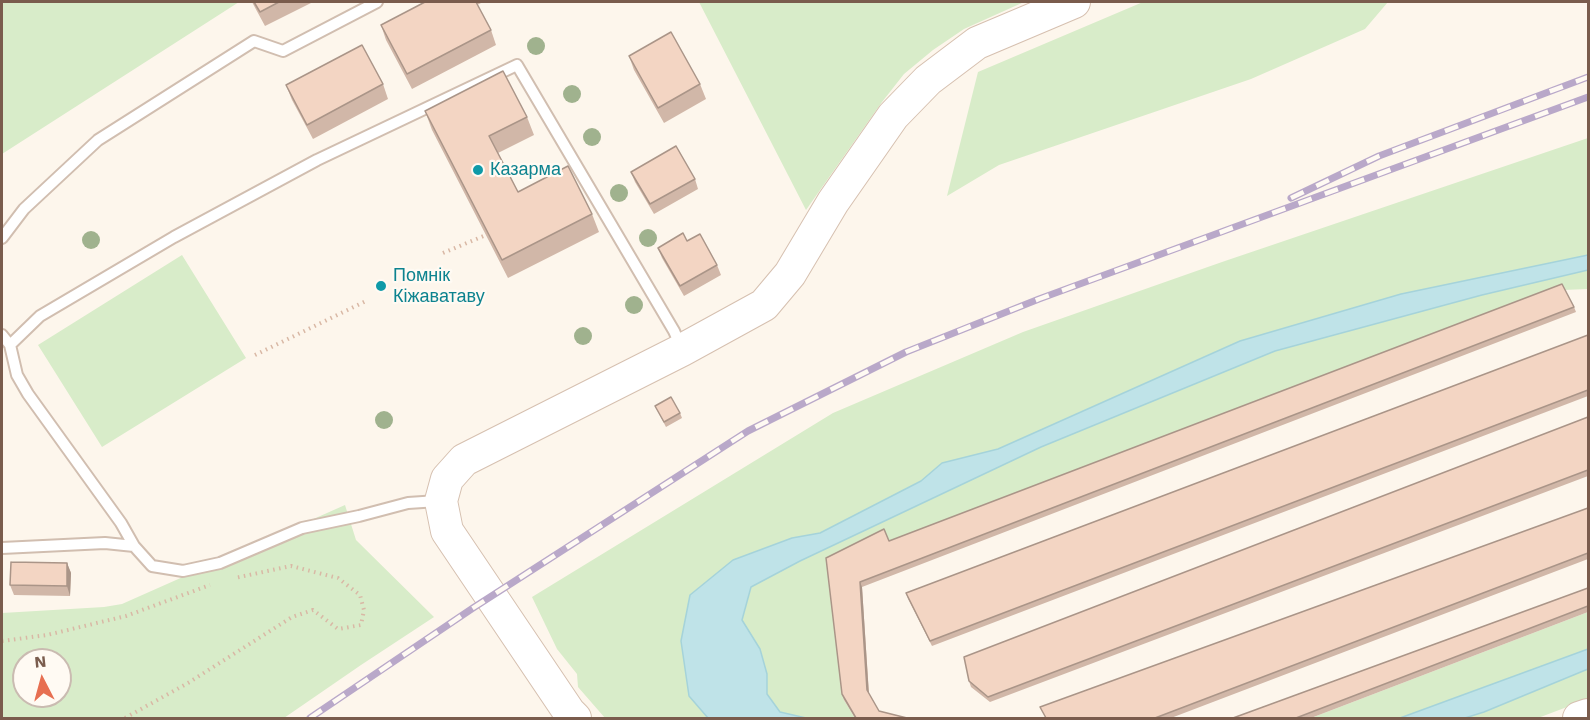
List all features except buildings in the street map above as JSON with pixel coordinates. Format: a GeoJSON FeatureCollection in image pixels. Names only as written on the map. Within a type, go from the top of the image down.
{"type":"FeatureCollection","features":[{"type":"Feature","properties":{"kind":"main road"},"geometry":{"type":"LineString","coordinates":[[575,718],[447,531],[441,501],[447,479],[464,460],[682,350],[764,305],[790,274],[833,202],[893,116],[928,80],[977,43],[1074,2]]}},
{"type":"Feature","properties":{"kind":"main road"},"geometry":{"type":"LineString","coordinates":[[1579,718],[1588,715]]}},
{"type":"Feature","properties":{"kind":"lane"},"geometry":{"type":"LineString","coordinates":[[2,238],[24,209],[98,140],[254,41],[282,51],[377,2]]}},
{"type":"Feature","properties":{"kind":"lane"},"geometry":{"type":"LineString","coordinates":[[10,345],[40,316],[174,237],[317,160],[517,65],[674,331],[682,350]]}},
{"type":"Feature","properties":{"kind":"lane"},"geometry":{"type":"LineString","coordinates":[[2,334],[10,345],[17,375],[28,394],[121,523],[134,546],[152,566],[183,571],[220,563],[302,528],[408,503],[441,501]]}},
{"type":"Feature","properties":{"kind":"lane"},"geometry":{"type":"LineString","coordinates":[[2,548],[105,543],[134,546]]}},
{"type":"Feature","properties":{"kind":"path"},"geometry":{"type":"LineString","coordinates":[[443,253],[486,235]]}},
{"type":"Feature","properties":{"kind":"path"},"geometry":{"type":"LineString","coordinates":[[255,356],[368,300]]}},
{"type":"Feature","properties":{"kind":"path"},"geometry":{"type":"LineString","coordinates":[[125,718],[188,683],[292,617],[313,610],[338,629],[361,626],[364,610],[360,595],[338,578],[291,566],[224,580]]}},
{"type":"Feature","properties":{"kind":"path"},"geometry":{"type":"LineString","coordinates":[[2,641],[47,635],[126,616],[213,584]]}},
{"type":"Feature","properties":{"kind":"green space"},"geometry":{"type":"Polygon","coordinates":[[[2,2],[239,2],[2,154],[2,2]]]}},
{"type":"Feature","properties":{"kind":"green space"},"geometry":{"type":"Polygon","coordinates":[[[699,2],[1024,2],[964,29],[933,50],[904,74],[806,210],[699,2]]]}},
{"type":"Feature","properties":{"kind":"green space"},"geometry":{"type":"Polygon","coordinates":[[[1143,2],[1388,2],[1365,29],[1251,79],[999,165],[947,196],[978,72],[1143,2]]]}},
{"type":"Feature","properties":{"kind":"green space"},"geometry":{"type":"Polygon","coordinates":[[[1588,138],[1588,289],[1563,290],[891,546],[828,564],[844,700],[855,718],[605,718],[578,687],[577,674],[557,649],[532,597],[833,413],[1023,332],[1588,138]]]}},
{"type":"Feature","properties":{"kind":"green space"},"geometry":{"type":"Polygon","coordinates":[[[182,255],[246,358],[102,447],[38,345],[182,255]]]}},
{"type":"Feature","properties":{"kind":"green space"},"geometry":{"type":"Polygon","coordinates":[[[345,505],[356,540],[434,617],[284,718],[2,718],[2,613],[122,604],[345,505]]]}},
{"type":"Feature","properties":{"kind":"green space"},"geometry":{"type":"Polygon","coordinates":[[[1588,612],[1588,699],[1538,718],[1311,718],[1588,612]]]}},
{"type":"Feature","properties":{"kind":"water"},"geometry":{"type":"Polygon","coordinates":[[[1588,255],[1588,270],[1482,295],[1275,351],[1041,447],[800,561],[751,587],[742,620],[760,649],[767,674],[767,694],[780,712],[806,718],[708,718],[689,696],[681,641],[690,595],[733,560],[792,538],[820,533],[921,481],[942,463],[998,449],[1240,341],[1401,294],[1588,255]]]}},
{"type":"Feature","properties":{"kind":"water"},"geometry":{"type":"Polygon","coordinates":[[[1588,649],[1588,669],[1484,712],[1465,718],[1400,718],[1588,649]]]}},
{"type":"Feature","properties":{"kind":"railway"},"geometry":{"type":"LineString","coordinates":[[1291,198],[1379,156],[1588,77]]}},
{"type":"Feature","properties":{"kind":"railway"},"geometry":{"type":"LineString","coordinates":[[310,718],[473,608],[748,431],[906,352],[1039,299],[1588,97]]}},
{"type":"Feature","properties":{"kind":"place","name":"Казарма"},"geometry":{"type":"Point","coordinates":[478,170]}},
{"type":"Feature","properties":{"kind":"place","name":"Помнік Кіжаватаву"},"geometry":{"type":"Point","coordinates":[381,286]}}]}
